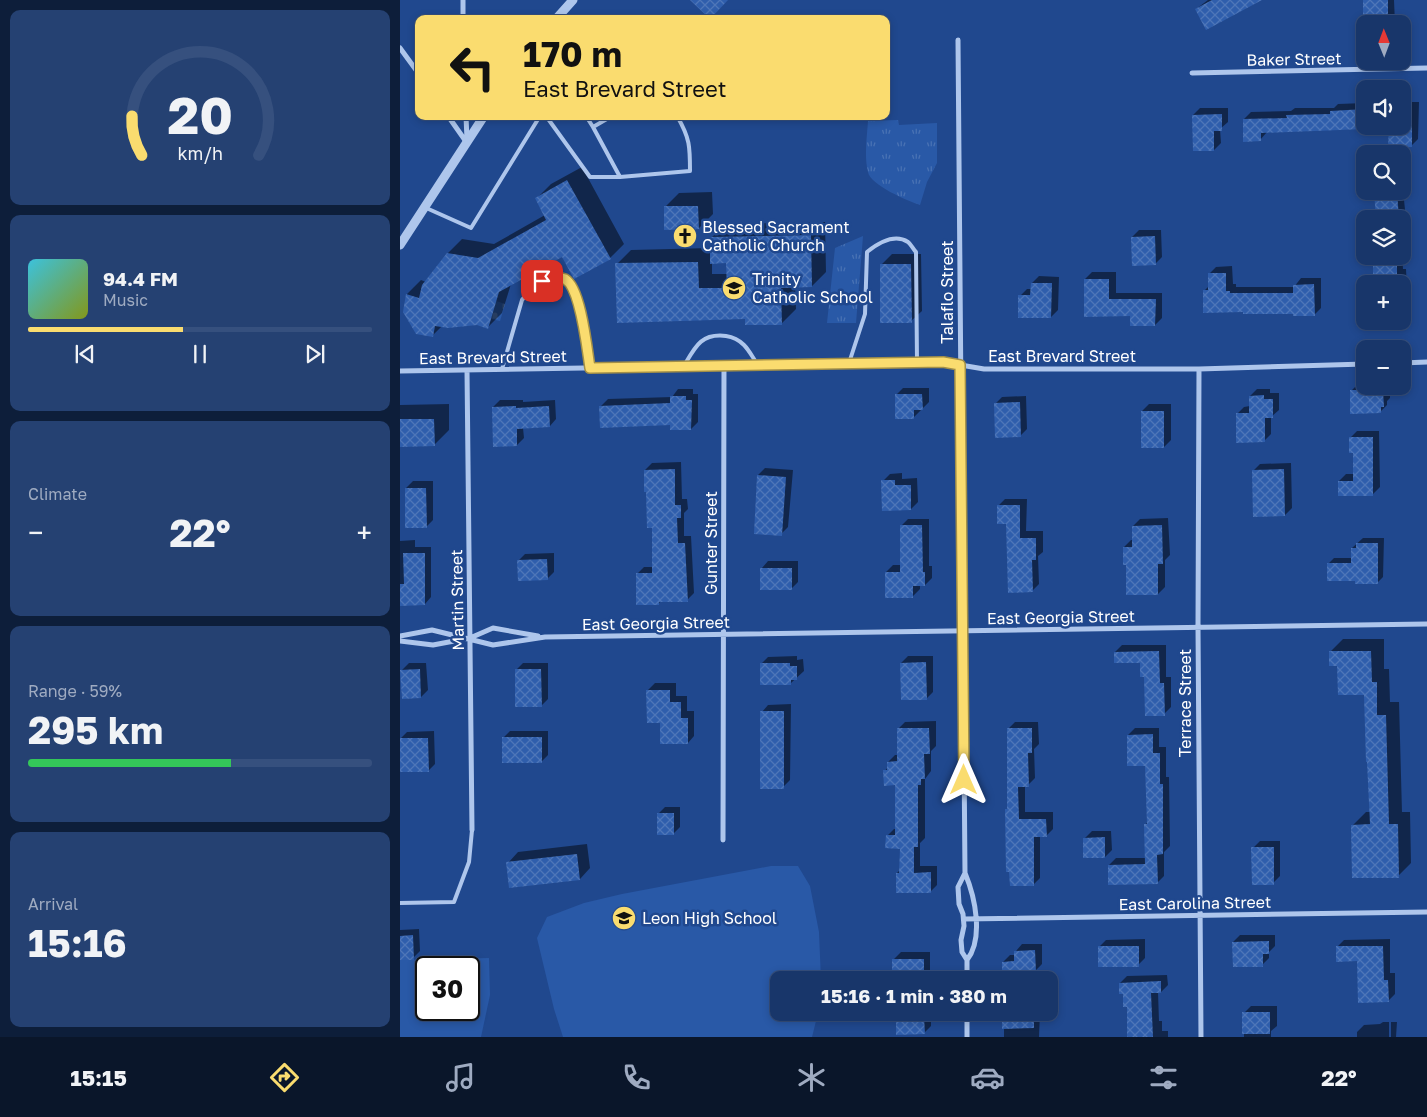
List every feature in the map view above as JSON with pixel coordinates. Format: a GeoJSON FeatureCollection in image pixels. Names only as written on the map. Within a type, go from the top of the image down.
{"type":"FeatureCollection","features":[{"type":"Feature","properties":{"kind":"street"},"geometry":{"type":"LineString","coordinates":[[462,0],[463,15]]}},
{"type":"Feature","properties":{"kind":"street"},"geometry":{"type":"LineString","coordinates":[[560,15],[573,0]]}},
{"type":"Feature","properties":{"kind":"street","name":"Talaflo Street"},"geometry":{"type":"LineString","coordinates":[[958,40],[965,873],[971,887],[977,919],[973,952],[967,960]]}},
{"type":"Feature","properties":{"kind":"street"},"geometry":{"type":"LineString","coordinates":[[400,48],[415,69]]}},
{"type":"Feature","properties":{"kind":"street","name":"Baker Street"},"geometry":{"type":"LineString","coordinates":[[1192,73],[1427,68]]}},
{"type":"Feature","properties":{"kind":"street"},"geometry":{"type":"LineString","coordinates":[[451,120],[467,143]]}},
{"type":"Feature","properties":{"kind":"street"},"geometry":{"type":"LineString","coordinates":[[466,120],[467,143]]}},
{"type":"Feature","properties":{"kind":"street"},"geometry":{"type":"LineString","coordinates":[[400,246],[481,120]]}},
{"type":"Feature","properties":{"kind":"street","name":"East Brevard Street"},"geometry":{"type":"LineString","coordinates":[[400,371],[916,362],[943,362],[984,369],[1199,369],[1356,364]]}},
{"type":"Feature","properties":{"kind":"street"},"geometry":{"type":"LineString","coordinates":[[1411,363],[1427,362]]}},
{"type":"Feature","properties":{"kind":"street","name":"Gunter Street"},"geometry":{"type":"LineString","coordinates":[[723,840],[724,365]]}},
{"type":"Feature","properties":{"kind":"street","name":"Terrace Street"},"geometry":{"type":"LineString","coordinates":[[1199,369],[1198,627],[1201,1037]]}},
{"type":"Feature","properties":{"kind":"street","name":"Martin Street"},"geometry":{"type":"LineString","coordinates":[[467,370],[472,830]]}},
{"type":"Feature","properties":{"kind":"street","name":"East Georgia Street"},"geometry":{"type":"LineString","coordinates":[[400,636],[432,630],[493,645],[545,637],[1427,624]]}},
{"type":"Feature","properties":{"kind":"street","name":"East Georgia Street"},"geometry":{"type":"LineString","coordinates":[[400,641],[433,645],[470,638],[493,628],[545,637]]}},
{"type":"Feature","properties":{"kind":"street","name":"Talaflo Street"},"geometry":{"type":"LineString","coordinates":[[965,873],[958,887],[959,904],[964,919],[962,952],[967,960],[967,971]]}},
{"type":"Feature","properties":{"kind":"street","name":"East Carolina Street"},"geometry":{"type":"LineString","coordinates":[[964,919],[1427,912]]}},
{"type":"Feature","properties":{"kind":"street"},"geometry":{"type":"LineString","coordinates":[[967,1021],[967,1037]]}},
{"type":"Feature","properties":{"kind":"lane"},"geometry":{"type":"LineString","coordinates":[[424,207],[471,228],[538,120]]}},
{"type":"Feature","properties":{"kind":"lane"},"geometry":{"type":"LineString","coordinates":[[549,120],[590,177],[620,177],[690,171],[690,145],[685,129],[679,120]]}},
{"type":"Feature","properties":{"kind":"lane"},"geometry":{"type":"LineString","coordinates":[[589,120],[620,177]]}},
{"type":"Feature","properties":{"kind":"lane"},"geometry":{"type":"LineString","coordinates":[[593,127],[605,120]]}},
{"type":"Feature","properties":{"kind":"lane"},"geometry":{"type":"LineString","coordinates":[[849,363],[864,314],[867,252],[878,243],[893,238],[908,242],[916,252],[916,362]]}},
{"type":"Feature","properties":{"kind":"lane"},"geometry":{"type":"LineString","coordinates":[[502,369],[522,300],[528,291],[542,281],[553,278],[564,278],[572,285],[578,296],[590,368]]}},
{"type":"Feature","properties":{"kind":"lane"},"geometry":{"type":"LineString","coordinates":[[684,366],[695,347],[702,340],[710,336],[734,338],[744,344],[758,365]]}},
{"type":"Feature","properties":{"kind":"lane"},"geometry":{"type":"LineString","coordinates":[[400,903],[454,902],[470,862],[472,830]]}},
{"type":"Feature","properties":{"kind":"green space"},"geometry":{"type":"Polygon","coordinates":[[[898,120],[899,125],[937,123],[937,163],[927,182],[920,205],[882,187],[870,177],[868,172],[866,153],[868,121],[898,120]]]}},
{"type":"Feature","properties":{"kind":"green space"},"geometry":{"type":"Polygon","coordinates":[[[863,236],[856,323],[827,323],[835,248],[863,236]]]}},
{"type":"Feature","properties":{"kind":"green space"},"geometry":{"type":"Polygon","coordinates":[[[496,301],[505,304],[500,321],[491,319],[496,301]]]}},
{"type":"Feature","properties":{"kind":"green space"},"geometry":{"type":"Polygon","coordinates":[[[771,866],[798,866],[810,886],[819,932],[821,971],[770,971],[770,1021],[816,1021],[812,1037],[563,1037],[554,1009],[537,938],[547,917],[584,903],[771,866]]]}},
{"type":"Feature","properties":{"kind":"green space"},"geometry":{"type":"Polygon","coordinates":[[[480,958],[489,958],[490,995],[481,1037],[400,1037],[400,960],[415,960],[415,1021],[480,1021],[480,958]]]}},
{"type":"Feature","properties":{"kind":"building"},"geometry":{"type":"Polygon","coordinates":[[[690,0],[728,0],[714,15],[706,15],[690,0]]]}},
{"type":"Feature","properties":{"kind":"building"},"geometry":{"type":"Polygon","coordinates":[[[1212,0],[1262,0],[1206,30],[1195,9],[1212,0]]]}},
{"type":"Feature","properties":{"kind":"building"},"geometry":{"type":"Polygon","coordinates":[[[1363,0],[1388,0],[1388,15],[1363,15],[1363,0]]]}},
{"type":"Feature","properties":{"kind":"building"},"geometry":{"type":"Polygon","coordinates":[[[1356,110],[1356,129],[1261,133],[1261,141],[1243,142],[1243,119],[1287,118],[1286,115],[1330,114],[1330,111],[1356,110]]]}},
{"type":"Feature","properties":{"kind":"building"},"geometry":{"type":"Polygon","coordinates":[[[1222,114],[1222,131],[1214,131],[1214,151],[1193,151],[1192,115],[1222,114]]]}},
{"type":"Feature","properties":{"kind":"building"},"geometry":{"type":"Polygon","coordinates":[[[1412,126],[1412,147],[1411,145],[1388,145],[1389,135],[1411,135],[1412,126]]]}},
{"type":"Feature","properties":{"kind":"building"},"geometry":{"type":"Polygon","coordinates":[[[567,180],[611,259],[574,279],[562,257],[499,292],[488,329],[477,325],[448,328],[435,326],[433,337],[416,334],[403,312],[406,294],[419,298],[422,285],[447,253],[478,258],[546,220],[535,198],[567,180]]]}},
{"type":"Feature","properties":{"kind":"building"},"geometry":{"type":"Polygon","coordinates":[[[1375,200],[1398,200],[1398,210],[1375,210],[1375,200]]]}},
{"type":"Feature","properties":{"kind":"building"},"geometry":{"type":"Polygon","coordinates":[[[664,206],[698,206],[699,229],[664,230],[664,206]]]}},
{"type":"Feature","properties":{"kind":"building"},"geometry":{"type":"Polygon","coordinates":[[[811,235],[812,287],[781,288],[782,325],[745,325],[745,319],[617,323],[615,263],[698,262],[699,288],[727,288],[726,263],[710,264],[710,237],[811,235]]]}},
{"type":"Feature","properties":{"kind":"building"},"geometry":{"type":"Polygon","coordinates":[[[1155,236],[1156,265],[1132,266],[1131,237],[1155,236]]]}},
{"type":"Feature","properties":{"kind":"building"},"geometry":{"type":"Polygon","coordinates":[[[880,264],[911,264],[912,323],[880,323],[880,264]]]}},
{"type":"Feature","properties":{"kind":"building"},"geometry":{"type":"Polygon","coordinates":[[[1373,265],[1397,265],[1397,275],[1373,275],[1373,265]]]}},
{"type":"Feature","properties":{"kind":"building"},"geometry":{"type":"Polygon","coordinates":[[[1208,273],[1226,273],[1226,291],[1230,291],[1230,293],[1293,293],[1293,285],[1314,284],[1315,316],[1243,314],[1243,312],[1203,313],[1203,290],[1208,290],[1208,273]]]}},
{"type":"Feature","properties":{"kind":"building"},"geometry":{"type":"Polygon","coordinates":[[[1084,279],[1109,279],[1109,299],[1156,299],[1155,326],[1130,326],[1130,316],[1084,317],[1084,279]]]}},
{"type":"Feature","properties":{"kind":"building"},"geometry":{"type":"Polygon","coordinates":[[[1031,283],[1052,283],[1051,318],[1018,318],[1018,295],[1030,295],[1031,283]]]}},
{"type":"Feature","properties":{"kind":"building"},"geometry":{"type":"Polygon","coordinates":[[[1350,390],[1356,390],[1356,395],[1383,395],[1384,407],[1381,407],[1381,413],[1350,414],[1350,390]]]}},
{"type":"Feature","properties":{"kind":"building"},"geometry":{"type":"Polygon","coordinates":[[[895,394],[922,394],[923,410],[914,410],[914,419],[895,419],[895,394]]]}},
{"type":"Feature","properties":{"kind":"building"},"geometry":{"type":"Polygon","coordinates":[[[1264,395],[1264,399],[1273,399],[1273,418],[1265,418],[1265,442],[1236,443],[1236,413],[1249,413],[1249,396],[1264,395]]]}},
{"type":"Feature","properties":{"kind":"building"},"geometry":{"type":"Polygon","coordinates":[[[670,396],[686,396],[686,400],[692,400],[691,430],[670,430],[670,425],[600,428],[599,406],[670,403],[670,396]]]}},
{"type":"Feature","properties":{"kind":"building"},"geometry":{"type":"Polygon","coordinates":[[[1020,402],[1021,437],[995,438],[994,403],[1020,402]]]}},
{"type":"Feature","properties":{"kind":"building"},"geometry":{"type":"Polygon","coordinates":[[[516,406],[516,408],[549,406],[550,427],[517,429],[517,446],[493,447],[492,407],[516,406]]]}},
{"type":"Feature","properties":{"kind":"building"},"geometry":{"type":"Polygon","coordinates":[[[1141,411],[1164,411],[1164,448],[1141,448],[1141,411]]]}},
{"type":"Feature","properties":{"kind":"building"},"geometry":{"type":"Polygon","coordinates":[[[400,419],[434,419],[435,446],[400,447],[400,419]]]}},
{"type":"Feature","properties":{"kind":"building"},"geometry":{"type":"Polygon","coordinates":[[[1349,437],[1373,437],[1373,496],[1338,496],[1338,481],[1353,481],[1353,453],[1349,453],[1349,437]]]}},
{"type":"Feature","properties":{"kind":"building"},"geometry":{"type":"Polygon","coordinates":[[[675,469],[675,505],[681,505],[681,518],[677,518],[678,543],[685,543],[688,602],[659,602],[659,605],[636,605],[636,573],[652,573],[652,528],[647,528],[644,470],[675,469]]]}},
{"type":"Feature","properties":{"kind":"building"},"geometry":{"type":"Polygon","coordinates":[[[1284,469],[1285,516],[1253,517],[1252,470],[1284,469]]]}},
{"type":"Feature","properties":{"kind":"building"},"geometry":{"type":"Polygon","coordinates":[[[757,475],[786,477],[782,536],[754,534],[757,475]]]}},
{"type":"Feature","properties":{"kind":"building"},"geometry":{"type":"Polygon","coordinates":[[[881,480],[895,480],[895,485],[911,485],[911,510],[882,511],[881,480]]]}},
{"type":"Feature","properties":{"kind":"building"},"geometry":{"type":"Polygon","coordinates":[[[405,488],[426,488],[427,528],[405,528],[405,488]]]}},
{"type":"Feature","properties":{"kind":"building"},"geometry":{"type":"Polygon","coordinates":[[[997,505],[1020,505],[1020,538],[1036,538],[1036,560],[1032,560],[1033,592],[1008,593],[1006,524],[997,524],[997,505]]]}},
{"type":"Feature","properties":{"kind":"building"},"geometry":{"type":"Polygon","coordinates":[[[900,525],[922,525],[925,586],[913,586],[913,598],[885,598],[885,572],[900,572],[900,525]]]}},
{"type":"Feature","properties":{"kind":"building"},"geometry":{"type":"Polygon","coordinates":[[[1162,525],[1163,564],[1158,564],[1158,595],[1126,595],[1126,565],[1123,565],[1123,547],[1132,547],[1132,526],[1162,525]]]}},
{"type":"Feature","properties":{"kind":"building"},"geometry":{"type":"Polygon","coordinates":[[[1356,543],[1378,543],[1378,584],[1355,584],[1355,581],[1327,581],[1327,563],[1351,563],[1351,548],[1356,548],[1356,543]]]}},
{"type":"Feature","properties":{"kind":"building"},"geometry":{"type":"Polygon","coordinates":[[[403,553],[425,553],[425,605],[400,606],[400,584],[404,584],[403,553]]]}},
{"type":"Feature","properties":{"kind":"building"},"geometry":{"type":"Polygon","coordinates":[[[547,559],[548,580],[518,581],[517,560],[547,559]]]}},
{"type":"Feature","properties":{"kind":"building"},"geometry":{"type":"Polygon","coordinates":[[[760,568],[792,568],[792,590],[760,590],[760,568]]]}},
{"type":"Feature","properties":{"kind":"building"},"geometry":{"type":"Polygon","coordinates":[[[1159,651],[1160,683],[1164,683],[1165,716],[1145,716],[1144,677],[1140,677],[1140,663],[1114,663],[1114,652],[1159,651]]]}},
{"type":"Feature","properties":{"kind":"building"},"geometry":{"type":"Polygon","coordinates":[[[1329,651],[1371,651],[1372,682],[1377,682],[1377,715],[1386,715],[1389,824],[1398,824],[1399,878],[1352,878],[1351,825],[1370,824],[1364,695],[1338,695],[1337,666],[1329,666],[1329,651]]]}},
{"type":"Feature","properties":{"kind":"building"},"geometry":{"type":"Polygon","coordinates":[[[926,662],[927,700],[901,700],[900,663],[926,662]]]}},
{"type":"Feature","properties":{"kind":"building"},"geometry":{"type":"Polygon","coordinates":[[[760,663],[790,663],[790,666],[797,666],[797,680],[791,680],[791,685],[760,685],[760,663]]]}},
{"type":"Feature","properties":{"kind":"building"},"geometry":{"type":"Polygon","coordinates":[[[420,669],[421,698],[402,699],[400,670],[420,669]]]}},
{"type":"Feature","properties":{"kind":"building"},"geometry":{"type":"Polygon","coordinates":[[[515,669],[541,669],[542,707],[515,707],[515,669]]]}},
{"type":"Feature","properties":{"kind":"building"},"geometry":{"type":"Polygon","coordinates":[[[646,690],[670,690],[670,702],[681,702],[681,718],[688,718],[688,744],[660,744],[660,723],[647,723],[646,690]]]}},
{"type":"Feature","properties":{"kind":"building"},"geometry":{"type":"Polygon","coordinates":[[[760,711],[784,711],[784,789],[760,789],[760,711]]]}},
{"type":"Feature","properties":{"kind":"building"},"geometry":{"type":"Polygon","coordinates":[[[897,728],[929,728],[930,754],[924,754],[925,779],[921,779],[921,785],[918,785],[918,847],[914,847],[914,873],[931,872],[931,893],[896,893],[896,873],[899,873],[900,849],[885,848],[886,835],[895,835],[895,785],[884,786],[883,770],[887,770],[887,762],[897,761],[897,728]]]}},
{"type":"Feature","properties":{"kind":"building"},"geometry":{"type":"Polygon","coordinates":[[[1007,728],[1032,728],[1032,753],[1028,753],[1029,787],[1018,787],[1019,819],[1046,819],[1047,837],[1034,837],[1034,886],[1010,886],[1009,872],[1006,872],[1007,728]]]}},
{"type":"Feature","properties":{"kind":"building"},"geometry":{"type":"Polygon","coordinates":[[[1153,734],[1153,753],[1160,753],[1160,784],[1163,784],[1163,854],[1157,855],[1158,884],[1108,885],[1108,865],[1145,864],[1144,824],[1147,824],[1145,766],[1127,766],[1127,735],[1153,734]]]}},
{"type":"Feature","properties":{"kind":"building"},"geometry":{"type":"Polygon","coordinates":[[[502,737],[542,737],[542,763],[502,763],[502,737]]]}},
{"type":"Feature","properties":{"kind":"building"},"geometry":{"type":"Polygon","coordinates":[[[400,738],[428,738],[429,772],[400,772],[400,738]]]}},
{"type":"Feature","properties":{"kind":"building"},"geometry":{"type":"Polygon","coordinates":[[[657,813],[674,813],[674,835],[657,835],[657,813]]]}},
{"type":"Feature","properties":{"kind":"building"},"geometry":{"type":"Polygon","coordinates":[[[1105,837],[1105,858],[1083,858],[1083,838],[1105,837]]]}},
{"type":"Feature","properties":{"kind":"building"},"geometry":{"type":"Polygon","coordinates":[[[1251,847],[1274,847],[1274,885],[1252,885],[1251,847]]]}},
{"type":"Feature","properties":{"kind":"building"},"geometry":{"type":"Polygon","coordinates":[[[577,854],[580,880],[509,888],[506,862],[577,854]]]}},
{"type":"Feature","properties":{"kind":"building"},"geometry":{"type":"Polygon","coordinates":[[[413,935],[414,960],[400,960],[400,936],[413,935]]]}},
{"type":"Feature","properties":{"kind":"building"},"geometry":{"type":"Polygon","coordinates":[[[1269,941],[1269,954],[1263,954],[1263,967],[1233,967],[1232,942],[1269,941]]]}},
{"type":"Feature","properties":{"kind":"building"},"geometry":{"type":"Polygon","coordinates":[[[1098,946],[1139,946],[1139,967],[1098,967],[1098,946]]]}},
{"type":"Feature","properties":{"kind":"building"},"geometry":{"type":"Polygon","coordinates":[[[1336,946],[1383,946],[1384,980],[1388,980],[1389,1002],[1358,1003],[1357,961],[1336,962],[1336,946]]]}},
{"type":"Feature","properties":{"kind":"building"},"geometry":{"type":"Polygon","coordinates":[[[1035,950],[1036,971],[1002,971],[1002,962],[1014,961],[1014,951],[1035,950]]]}},
{"type":"Feature","properties":{"kind":"building"},"geometry":{"type":"Polygon","coordinates":[[[892,959],[924,959],[924,971],[892,971],[892,959]]]}},
{"type":"Feature","properties":{"kind":"building"},"geometry":{"type":"Polygon","coordinates":[[[1161,981],[1161,993],[1151,993],[1153,1037],[1127,1037],[1127,1007],[1123,1007],[1123,994],[1119,994],[1119,983],[1161,981]]]}},
{"type":"Feature","properties":{"kind":"building"},"geometry":{"type":"Polygon","coordinates":[[[1242,1012],[1270,1012],[1270,1034],[1242,1034],[1242,1012]]]}},
{"type":"Feature","properties":{"kind":"building"},"geometry":{"type":"Polygon","coordinates":[[[896,1021],[924,1021],[925,1034],[896,1035],[896,1021]]]}},
{"type":"Feature","properties":{"kind":"building"},"geometry":{"type":"Polygon","coordinates":[[[1002,1021],[1034,1021],[1034,1028],[1002,1029],[1002,1021]]]}},
{"type":"Feature","properties":{"kind":"place","name":"Blessed Sacrament Catholic Church"},"geometry":{"type":"Point","coordinates":[685,236]}},
{"type":"Feature","properties":{"kind":"place","name":"Trinity Catholic School"},"geometry":{"type":"Point","coordinates":[734,288]}},
{"type":"Feature","properties":{"kind":"place","name":"Leon High School"},"geometry":{"type":"Point","coordinates":[624,918]}},
{"type":"Feature","properties":{"kind":"route"},"geometry":{"type":"LineString","coordinates":[[542,281],[564,278],[572,285],[578,296],[590,368],[943,362],[960,365],[964,780]]}}]}
